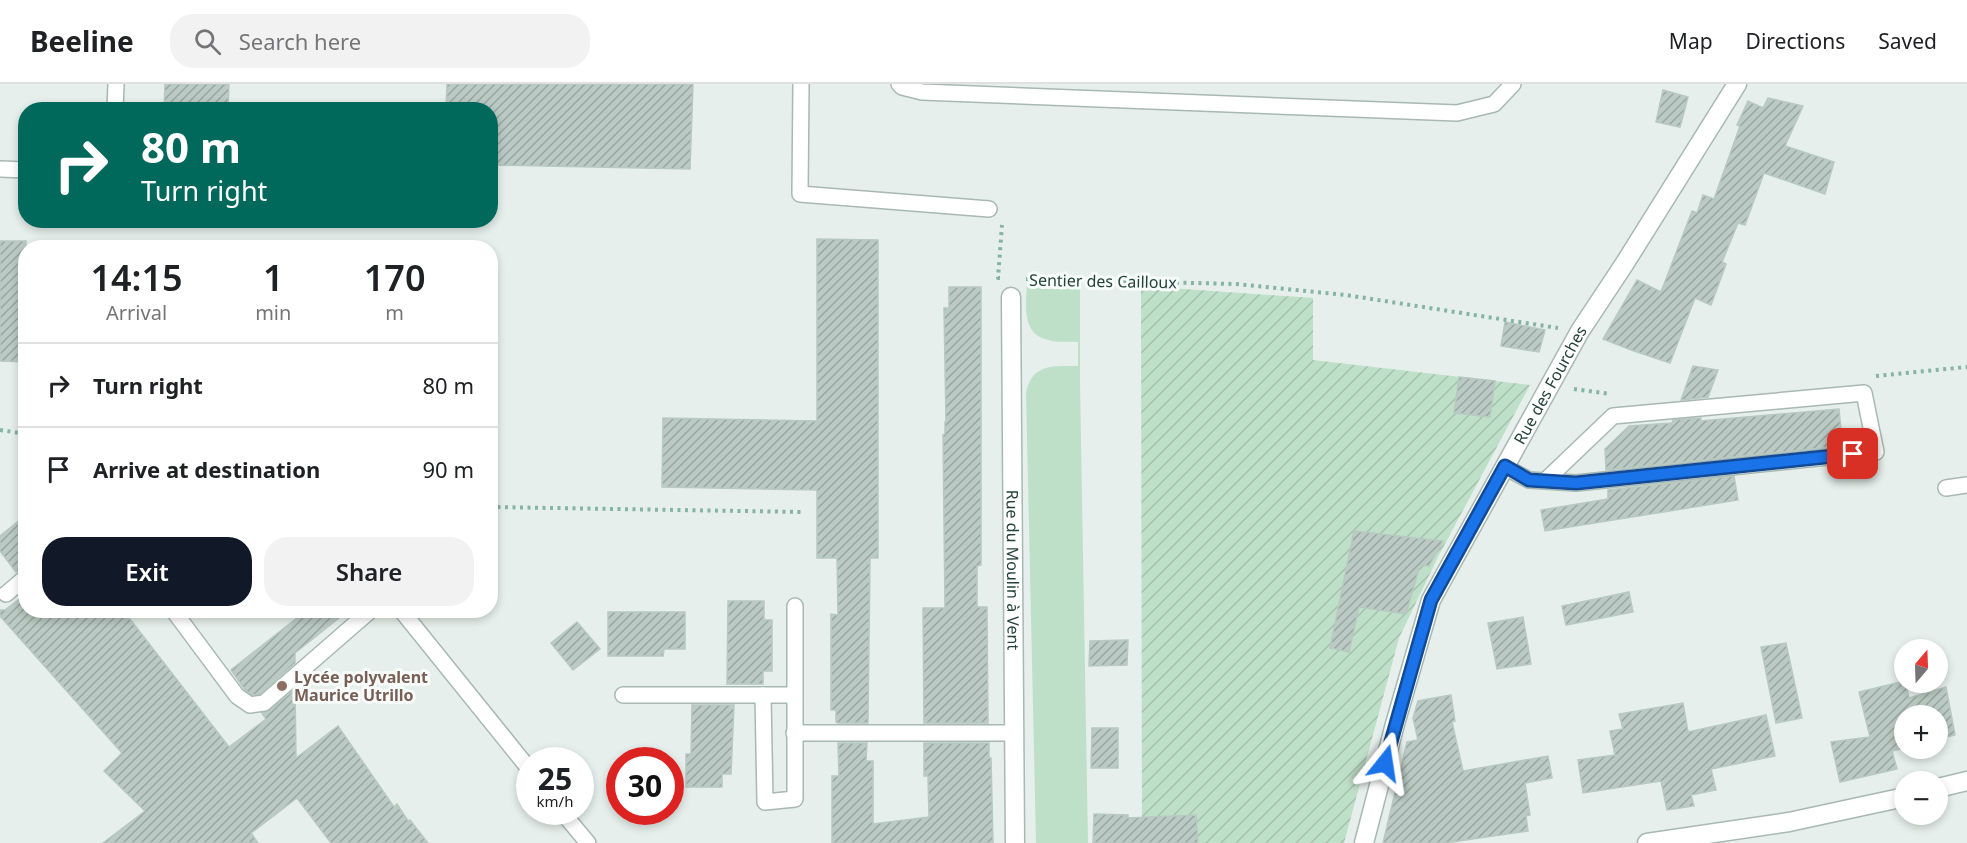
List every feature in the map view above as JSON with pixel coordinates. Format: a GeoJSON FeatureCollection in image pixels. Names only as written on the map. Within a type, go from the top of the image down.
{"type":"FeatureCollection","features":[{"type":"Feature","properties":{"kind":"street","name":"Rue des Fourches"},"geometry":{"type":"LineString","coordinates":[[1364,843],[1431,600],[1580,331],[1737,84]]}},
{"type":"Feature","properties":{"kind":"street","name":"Rue du Moulin à Vent"},"geometry":{"type":"LineString","coordinates":[[1011,288],[1015,843]]}},
{"type":"Feature","properties":{"kind":"street"},"geometry":{"type":"LineString","coordinates":[[1948,786],[1967,781]]}},
{"type":"Feature","properties":{"kind":"street"},"geometry":{"type":"LineString","coordinates":[[1647,843],[1790,822],[1894,799]]}},
{"type":"Feature","properties":{"kind":"lane"},"geometry":{"type":"LineString","coordinates":[[115,102],[116,84]]}},
{"type":"Feature","properties":{"kind":"lane"},"geometry":{"type":"LineString","coordinates":[[801,84],[800,194],[989,209]]}},
{"type":"Feature","properties":{"kind":"lane"},"geometry":{"type":"LineString","coordinates":[[899,84],[921,92],[1457,113],[1477,110],[1494,104],[1514,84]]}},
{"type":"Feature","properties":{"kind":"lane"},"geometry":{"type":"LineString","coordinates":[[0,169],[18,170]]}},
{"type":"Feature","properties":{"kind":"lane"},"geometry":{"type":"LineString","coordinates":[[1505,466],[1529,480],[1576,483],[1876,452],[1864,393],[1613,416],[1545,481]]}},
{"type":"Feature","properties":{"kind":"lane"},"geometry":{"type":"LineString","coordinates":[[1946,488],[1967,485]]}},
{"type":"Feature","properties":{"kind":"lane"},"geometry":{"type":"LineString","coordinates":[[6,594],[18,584]]}},
{"type":"Feature","properties":{"kind":"lane"},"geometry":{"type":"LineString","coordinates":[[763,695],[765,802],[795,799],[795,606]]}},
{"type":"Feature","properties":{"kind":"lane"},"geometry":{"type":"LineString","coordinates":[[179,618],[237,696],[250,705],[264,703],[362,618]]}},
{"type":"Feature","properties":{"kind":"lane"},"geometry":{"type":"LineString","coordinates":[[407,618],[516,753]]}},
{"type":"Feature","properties":{"kind":"lane"},"geometry":{"type":"LineString","coordinates":[[623,695],[794,695]]}},
{"type":"Feature","properties":{"kind":"lane"},"geometry":{"type":"LineString","coordinates":[[794,733],[1015,733]]}},
{"type":"Feature","properties":{"kind":"lane"},"geometry":{"type":"LineString","coordinates":[[573,825],[588,843]]}},
{"type":"Feature","properties":{"kind":"path","name":"Sentier des Cailloux"},"geometry":{"type":"LineString","coordinates":[[989,209],[1002,223],[998,278],[1011,288]]}},
{"type":"Feature","properties":{"kind":"path","name":"Sentier des Cailloux"},"geometry":{"type":"LineString","coordinates":[[1022,279],[1236,284],[1346,295],[1580,331]]}},
{"type":"Feature","properties":{"kind":"path"},"geometry":{"type":"LineString","coordinates":[[0,430],[18,433]]}},
{"type":"Feature","properties":{"kind":"path"},"geometry":{"type":"LineString","coordinates":[[498,507],[804,512]]}},
{"type":"Feature","properties":{"kind":"green space"},"geometry":{"type":"Polygon","coordinates":[[[1027,283],[1080,283],[1088,843],[1036,843],[1026,393],[1029,383],[1038,371],[1052,367],[1078,366],[1078,342],[1052,341],[1039,337],[1033,332],[1026,309],[1027,283]]]}},
{"type":"Feature","properties":{"kind":"green space"},"geometry":{"type":"Polygon","coordinates":[[[1141,286],[1313,298],[1313,360],[1530,385],[1438,557],[1399,638],[1344,843],[1142,843],[1141,286]]]}},
{"type":"Feature","properties":{"kind":"building"},"geometry":{"type":"Polygon","coordinates":[[[165,84],[229,84],[228,102],[164,102],[165,84]]]}},
{"type":"Feature","properties":{"kind":"building"},"geometry":{"type":"Polygon","coordinates":[[[447,84],[693,84],[690,169],[498,165],[498,102],[446,102],[447,84]]]}},
{"type":"Feature","properties":{"kind":"building"},"geometry":{"type":"Polygon","coordinates":[[[1663,90],[1688,97],[1680,127],[1656,122],[1663,90]]]}},
{"type":"Feature","properties":{"kind":"building"},"geometry":{"type":"Polygon","coordinates":[[[1768,98],[1803,106],[1785,146],[1834,162],[1825,194],[1764,173],[1745,225],[1738,223],[1722,262],[1726,264],[1711,305],[1695,298],[1670,363],[1603,339],[1637,280],[1661,292],[1692,211],[1697,213],[1703,195],[1714,199],[1740,126],[1737,125],[1748,101],[1763,108],[1768,98]]]}},
{"type":"Feature","properties":{"kind":"building"},"geometry":{"type":"Polygon","coordinates":[[[817,239],[878,240],[878,558],[870,558],[868,723],[838,723],[836,722],[836,710],[831,710],[831,614],[838,615],[837,558],[817,558],[817,490],[662,487],[663,418],[817,421],[817,239]]]}},
{"type":"Feature","properties":{"kind":"building"},"geometry":{"type":"Polygon","coordinates":[[[0,241],[18,241],[18,362],[0,361],[0,241]]]}},
{"type":"Feature","properties":{"kind":"building"},"geometry":{"type":"Polygon","coordinates":[[[949,287],[981,287],[981,565],[977,566],[977,607],[987,607],[988,723],[924,723],[923,608],[945,608],[944,308],[949,308],[949,287]]]}},
{"type":"Feature","properties":{"kind":"building"},"geometry":{"type":"Polygon","coordinates":[[[1505,322],[1545,330],[1539,352],[1501,346],[1505,322]]]}},
{"type":"Feature","properties":{"kind":"building"},"geometry":{"type":"Polygon","coordinates":[[[1693,366],[1718,370],[1708,397],[1681,400],[1693,366]]]}},
{"type":"Feature","properties":{"kind":"building"},"geometry":{"type":"Polygon","coordinates":[[[1459,377],[1495,381],[1490,417],[1454,413],[1459,377]]]}},
{"type":"Feature","properties":{"kind":"building"},"geometry":{"type":"Polygon","coordinates":[[[1839,409],[1841,430],[1850,429],[1852,445],[1606,470],[1605,449],[1629,426],[1672,423],[1673,420],[1701,418],[1700,421],[1839,409]]]}},
{"type":"Feature","properties":{"kind":"building"},"geometry":{"type":"Polygon","coordinates":[[[1734,476],[1738,500],[1545,531],[1541,510],[1608,499],[1608,490],[1734,476]]]}},
{"type":"Feature","properties":{"kind":"building"},"geometry":{"type":"Polygon","coordinates":[[[18,521],[18,571],[16,572],[0,551],[0,536],[18,521]]]}},
{"type":"Feature","properties":{"kind":"building"},"geometry":{"type":"Polygon","coordinates":[[[1354,531],[1443,541],[1429,566],[1420,565],[1406,614],[1359,607],[1349,652],[1330,648],[1354,531]]]}},
{"type":"Feature","properties":{"kind":"building"},"geometry":{"type":"Polygon","coordinates":[[[1629,592],[1633,612],[1566,625],[1562,606],[1629,592]]]}},
{"type":"Feature","properties":{"kind":"building"},"geometry":{"type":"Polygon","coordinates":[[[18,600],[18,618],[129,618],[229,747],[266,719],[262,713],[270,710],[295,689],[296,758],[338,726],[394,807],[397,804],[408,821],[410,820],[428,843],[331,843],[297,798],[251,833],[258,843],[103,843],[145,811],[104,771],[122,753],[0,616],[0,610],[5,610],[18,600]]]}},
{"type":"Feature","properties":{"kind":"building"},"geometry":{"type":"Polygon","coordinates":[[[728,601],[764,601],[764,620],[772,620],[772,671],[763,671],[763,684],[727,684],[728,601]]]}},
{"type":"Feature","properties":{"kind":"building"},"geometry":{"type":"Polygon","coordinates":[[[608,612],[685,612],[685,649],[664,649],[663,656],[608,656],[608,612]]]}},
{"type":"Feature","properties":{"kind":"building"},"geometry":{"type":"Polygon","coordinates":[[[1523,617],[1531,664],[1497,669],[1488,623],[1523,617]]]}},
{"type":"Feature","properties":{"kind":"building"},"geometry":{"type":"Polygon","coordinates":[[[297,618],[339,618],[295,653],[295,663],[260,694],[252,695],[245,690],[231,670],[297,618]]]}},
{"type":"Feature","properties":{"kind":"building"},"geometry":{"type":"Polygon","coordinates":[[[577,622],[600,649],[573,670],[551,643],[577,622]]]}},
{"type":"Feature","properties":{"kind":"building"},"geometry":{"type":"Polygon","coordinates":[[[1128,640],[1127,665],[1089,666],[1090,641],[1128,640]]]}},
{"type":"Feature","properties":{"kind":"building"},"geometry":{"type":"Polygon","coordinates":[[[1786,643],[1802,718],[1776,723],[1761,647],[1786,643]]]}},
{"type":"Feature","properties":{"kind":"building"},"geometry":{"type":"Polygon","coordinates":[[[1894,684],[1894,693],[1908,693],[1909,698],[1926,693],[1947,693],[1955,735],[1948,737],[1948,705],[1894,705],[1894,751],[1892,751],[1897,769],[1840,782],[1831,742],[1870,737],[1859,692],[1894,684]]]}},
{"type":"Feature","properties":{"kind":"building"},"geometry":{"type":"Polygon","coordinates":[[[1451,695],[1455,721],[1452,722],[1463,771],[1548,756],[1552,778],[1525,783],[1530,815],[1526,816],[1528,831],[1445,843],[1383,843],[1407,742],[1418,740],[1413,718],[1418,701],[1451,695]]]}},
{"type":"Feature","properties":{"kind":"building"},"geometry":{"type":"Polygon","coordinates":[[[1683,703],[1688,732],[1766,715],[1775,756],[1711,769],[1716,790],[1691,795],[1694,806],[1667,810],[1661,781],[1583,793],[1578,760],[1615,755],[1610,731],[1623,729],[1619,714],[1683,703]]]}},
{"type":"Feature","properties":{"kind":"building"},"geometry":{"type":"Polygon","coordinates":[[[692,705],[734,705],[731,774],[722,774],[722,787],[686,787],[686,754],[691,754],[692,705]]]}},
{"type":"Feature","properties":{"kind":"building"},"geometry":{"type":"Polygon","coordinates":[[[1092,728],[1118,728],[1118,768],[1091,768],[1092,728]]]}},
{"type":"Feature","properties":{"kind":"building"},"geometry":{"type":"Polygon","coordinates":[[[838,743],[867,743],[866,761],[873,761],[873,824],[929,817],[928,776],[924,776],[924,743],[989,743],[993,843],[832,843],[832,776],[839,776],[838,743]]]}},
{"type":"Feature","properties":{"kind":"building"},"geometry":{"type":"Polygon","coordinates":[[[1094,814],[1128,815],[1128,818],[1196,815],[1198,843],[1093,843],[1094,814]]]}},
{"type":"Feature","properties":{"kind":"place","name":"Lycée polyvalent Maurice Utrillo"},"geometry":{"type":"Point","coordinates":[282,686]}},
{"type":"Feature","properties":{"kind":"route"},"geometry":{"type":"LineString","coordinates":[[1385,763],[1431,600],[1505,466],[1529,480],[1576,483],[1853,454]]}}]}
